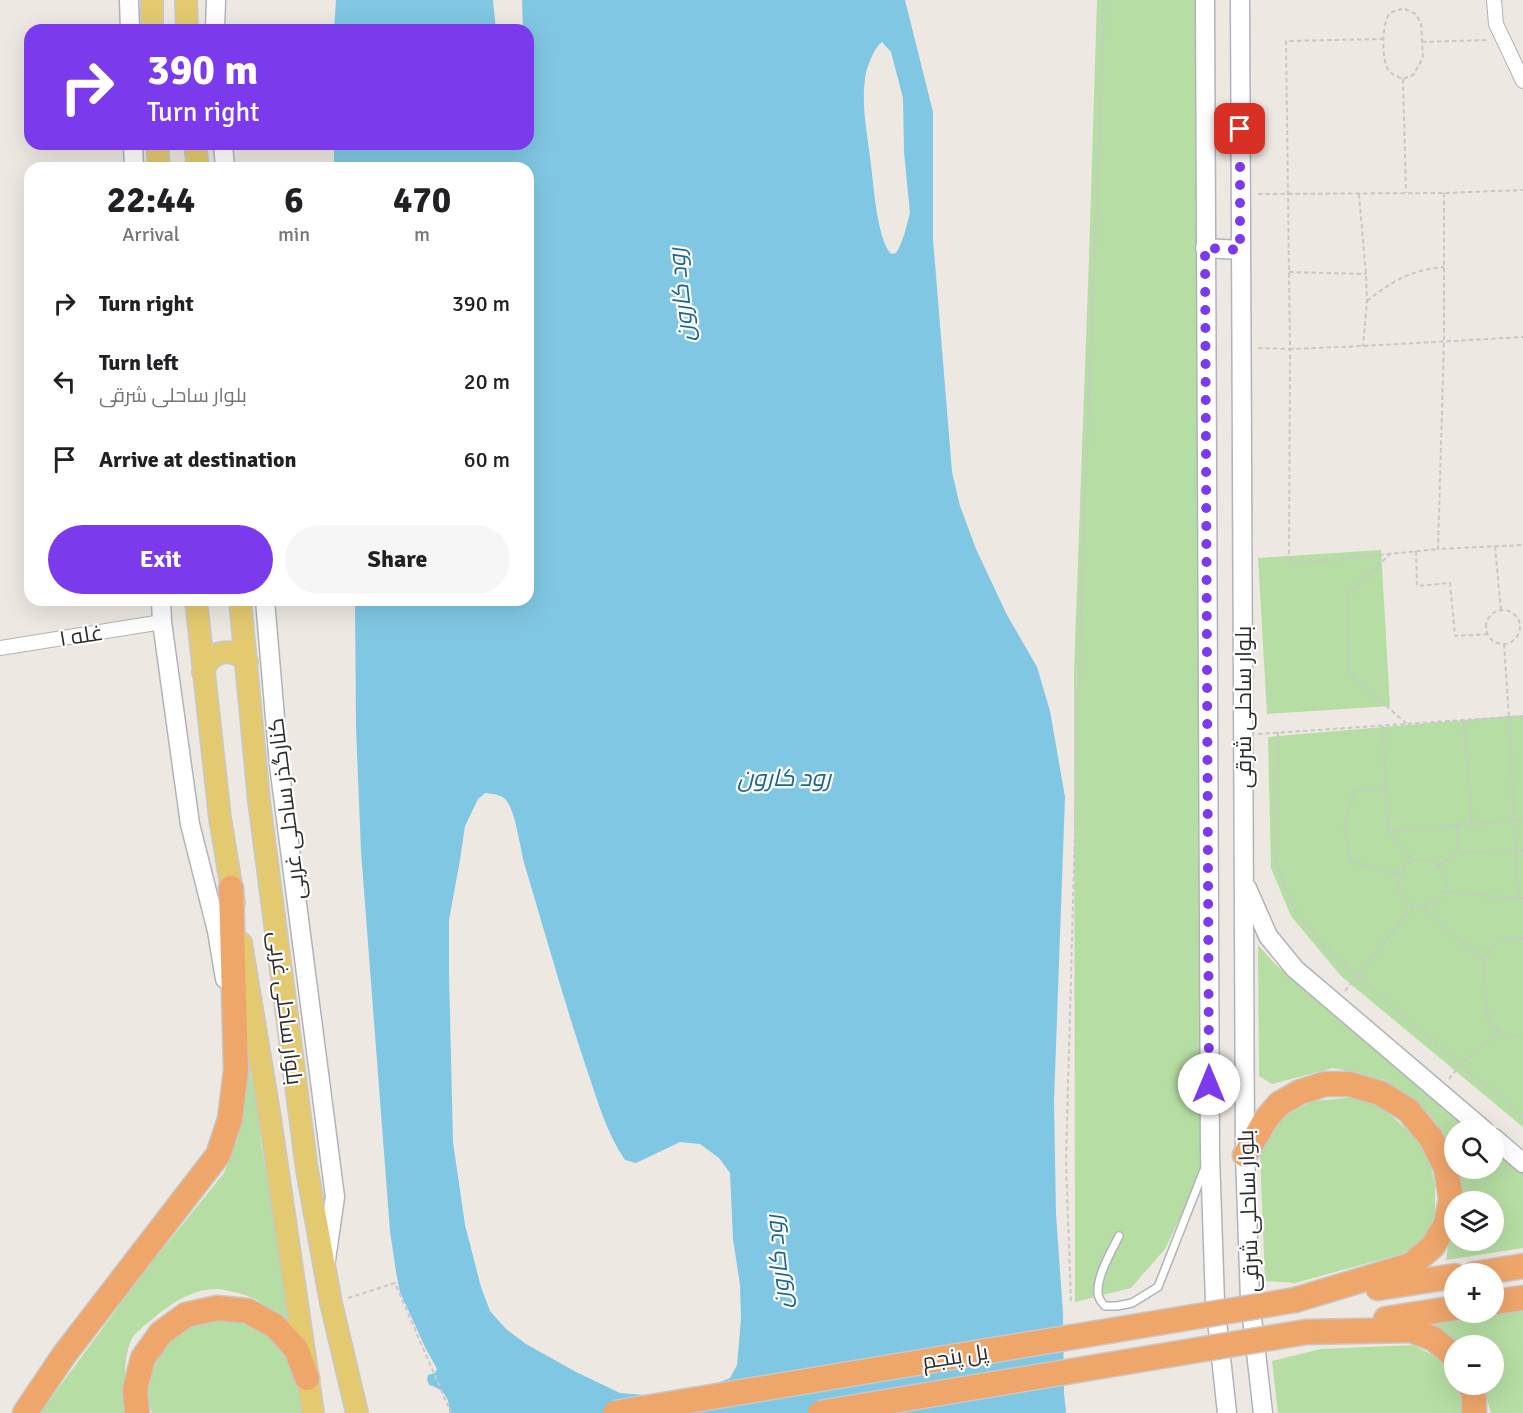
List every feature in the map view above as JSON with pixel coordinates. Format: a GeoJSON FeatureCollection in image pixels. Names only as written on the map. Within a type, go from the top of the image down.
{"type":"FeatureCollection","features":[{"type":"Feature","properties":{"kind":"highway"},"geometry":{"type":"LineString","coordinates":[[25,1413],[64,1354],[218,1155],[231,1119],[236,1070],[231,888]]}},
{"type":"Feature","properties":{"kind":"highway"},"geometry":{"type":"LineString","coordinates":[[1245,1155],[1266,1119],[1279,1104],[1300,1092],[1325,1084],[1349,1084],[1380,1093],[1408,1110],[1431,1138],[1446,1168],[1450,1199],[1446,1224],[1433,1246],[1411,1265],[1295,1300]]}},
{"type":"Feature","properties":{"kind":"highway"},"geometry":{"type":"LineString","coordinates":[[1504,1269],[1523,1266]]}},
{"type":"Feature","properties":{"kind":"highway"},"geometry":{"type":"LineString","coordinates":[[1295,1300],[1444,1278]]}},
{"type":"Feature","properties":{"kind":"highway"},"geometry":{"type":"LineString","coordinates":[[1504,1301],[1523,1298]]}},
{"type":"Feature","properties":{"kind":"highway","name":"پل پنجم"},"geometry":{"type":"LineString","coordinates":[[615,1413],[1295,1300]]}},
{"type":"Feature","properties":{"kind":"highway"},"geometry":{"type":"LineString","coordinates":[[137,1413],[135,1389],[143,1358],[160,1333],[186,1315],[217,1308],[248,1311],[275,1326],[296,1349],[307,1378]]}},
{"type":"Feature","properties":{"kind":"highway"},"geometry":{"type":"LineString","coordinates":[[1306,1332],[1444,1310]]}},
{"type":"Feature","properties":{"kind":"highway"},"geometry":{"type":"LineString","coordinates":[[1306,1332],[1411,1330],[1434,1339],[1444,1348]]}},
{"type":"Feature","properties":{"kind":"highway","name":"پل پنجم"},"geometry":{"type":"LineString","coordinates":[[820,1413],[1306,1332]]}},
{"type":"Feature","properties":{"kind":"highway"},"geometry":{"type":"LineString","coordinates":[[1473,1395],[1474,1413]]}},
{"type":"Feature","properties":{"kind":"main road"},"geometry":{"type":"LineString","coordinates":[[129,0],[130,24]]}},
{"type":"Feature","properties":{"kind":"main road"},"geometry":{"type":"LineString","coordinates":[[152,0],[152,24]]}},
{"type":"Feature","properties":{"kind":"main road"},"geometry":{"type":"LineString","coordinates":[[186,0],[187,24]]}},
{"type":"Feature","properties":{"kind":"main road"},"geometry":{"type":"LineString","coordinates":[[215,24],[216,0]]}},
{"type":"Feature","properties":{"kind":"main road","name":"بلوار ساحلی شرقی"},"geometry":{"type":"LineString","coordinates":[[1204,0],[1210,1156],[1215,1302],[1227,1413]]}},
{"type":"Feature","properties":{"kind":"main road","name":"بلوار ساحلی شرقی"},"geometry":{"type":"LineString","coordinates":[[1240,0],[1245,1155],[1250,1300],[1263,1413]]}},
{"type":"Feature","properties":{"kind":"main road"},"geometry":{"type":"LineString","coordinates":[[1205,248],[1240,250]]}},
{"type":"Feature","properties":{"kind":"main road"},"geometry":{"type":"LineString","coordinates":[[161,606],[190,824],[217,931],[235,1041]]}},
{"type":"Feature","properties":{"kind":"main road","name":"بلوار ساحلی غربی"},"geometry":{"type":"LineString","coordinates":[[197,606],[220,818],[270,1118],[313,1413]]}},
{"type":"Feature","properties":{"kind":"main road","name":"بلوار ساحلی غربی"},"geometry":{"type":"LineString","coordinates":[[241,606],[259,801],[307,1170],[331,1303],[357,1413]]}},
{"type":"Feature","properties":{"kind":"main road","name":"کنارگذر ساحلی غربی"},"geometry":{"type":"LineString","coordinates":[[266,606],[279,765],[335,1197],[325,1267]]}},
{"type":"Feature","properties":{"kind":"main road"},"geometry":{"type":"LineString","coordinates":[[203,672],[212,657],[222,652],[233,652],[247,662]]}},
{"type":"Feature","properties":{"kind":"main road"},"geometry":{"type":"LineString","coordinates":[[1244,880],[1268,936],[1295,969],[1471,1119]]}},
{"type":"Feature","properties":{"kind":"main road"},"geometry":{"type":"LineString","coordinates":[[1504,1147],[1523,1163]]}},
{"type":"Feature","properties":{"kind":"street"},"geometry":{"type":"LineString","coordinates":[[1494,0],[1496,24],[1523,81]]}},
{"type":"Feature","properties":{"kind":"street","name":"غله ۱"},"geometry":{"type":"LineString","coordinates":[[0,648],[162,622]]}},
{"type":"Feature","properties":{"kind":"lane"},"geometry":{"type":"LineString","coordinates":[[1119,1236],[1101,1276],[1098,1290],[1100,1301],[1105,1306],[1132,1303],[1158,1287],[1210,1156]]}},
{"type":"Feature","properties":{"kind":"path"},"geometry":{"type":"LineString","coordinates":[[1071,1301],[1066,1161],[1082,572],[1104,0]]}},
{"type":"Feature","properties":{"kind":"path"},"geometry":{"type":"LineString","coordinates":[[1405,9],[1416,14],[1421,24],[1423,58],[1413,75],[1403,79],[1390,72],[1385,64],[1384,24],[1395,10],[1405,9]]}},
{"type":"Feature","properties":{"kind":"path"},"geometry":{"type":"LineString","coordinates":[[1384,39],[1286,41],[1290,348],[1289,564],[1438,549],[1523,545]]}},
{"type":"Feature","properties":{"kind":"path"},"geometry":{"type":"LineString","coordinates":[[1422,42],[1504,40]]}},
{"type":"Feature","properties":{"kind":"path"},"geometry":{"type":"LineString","coordinates":[[1403,79],[1406,193]]}},
{"type":"Feature","properties":{"kind":"path"},"geometry":{"type":"LineString","coordinates":[[1240,194],[1444,193],[1523,190]]}},
{"type":"Feature","properties":{"kind":"path"},"geometry":{"type":"LineString","coordinates":[[1438,549],[1444,342],[1444,193]]}},
{"type":"Feature","properties":{"kind":"path"},"geometry":{"type":"LineString","coordinates":[[1359,194],[1367,301],[1363,346]]}},
{"type":"Feature","properties":{"kind":"path"},"geometry":{"type":"LineString","coordinates":[[1367,301],[1395,280],[1410,273],[1427,268],[1444,267]]}},
{"type":"Feature","properties":{"kind":"path"},"geometry":{"type":"LineString","coordinates":[[1289,272],[1366,274]]}},
{"type":"Feature","properties":{"kind":"path"},"geometry":{"type":"LineString","coordinates":[[1241,348],[1363,346],[1523,337]]}},
{"type":"Feature","properties":{"kind":"path"},"geometry":{"type":"LineString","coordinates":[[1496,546],[1501,611]]}},
{"type":"Feature","properties":{"kind":"path"},"geometry":{"type":"LineString","coordinates":[[1416,551],[1417,586],[1450,583],[1455,636],[1487,634]]}},
{"type":"Feature","properties":{"kind":"path"},"geometry":{"type":"LineString","coordinates":[[1391,553],[1348,595],[1348,673],[1407,724]]}},
{"type":"Feature","properties":{"kind":"path"},"geometry":{"type":"LineString","coordinates":[[1501,611],[1511,613],[1521,624],[1516,637],[1504,644],[1491,640],[1486,627],[1491,615],[1501,611]]}},
{"type":"Feature","properties":{"kind":"path"},"geometry":{"type":"LineString","coordinates":[[1504,644],[1518,898]]}},
{"type":"Feature","properties":{"kind":"path"},"geometry":{"type":"LineString","coordinates":[[1243,735],[1523,716]]}},
{"type":"Feature","properties":{"kind":"path"},"geometry":{"type":"LineString","coordinates":[[1464,720],[1472,824]]}},
{"type":"Feature","properties":{"kind":"path"},"geometry":{"type":"LineString","coordinates":[[1383,726],[1389,831],[1412,861]]}},
{"type":"Feature","properties":{"kind":"path"},"geometry":{"type":"LineString","coordinates":[[1278,732],[1277,866],[1295,911],[1317,939],[1357,976],[1523,1116]]}},
{"type":"Feature","properties":{"kind":"path"},"geometry":{"type":"LineString","coordinates":[[1386,789],[1354,790],[1344,826],[1349,848],[1349,861],[1399,874]]}},
{"type":"Feature","properties":{"kind":"path"},"geometry":{"type":"LineString","coordinates":[[1389,831],[1523,820]]}},
{"type":"Feature","properties":{"kind":"path"},"geometry":{"type":"LineString","coordinates":[[1457,825],[1458,853]]}},
{"type":"Feature","properties":{"kind":"path"},"geometry":{"type":"LineString","coordinates":[[1439,865],[1458,853],[1523,850]]}},
{"type":"Feature","properties":{"kind":"path"},"geometry":{"type":"LineString","coordinates":[[1431,860],[1439,865],[1444,873],[1447,883],[1445,892],[1432,906],[1422,908],[1413,906],[1399,893],[1397,884],[1399,874],[1404,866],[1412,861],[1431,860]]}},
{"type":"Feature","properties":{"kind":"path"},"geometry":{"type":"LineString","coordinates":[[1445,892],[1523,898]]}},
{"type":"Feature","properties":{"kind":"path"},"geometry":{"type":"LineString","coordinates":[[1335,1004],[1413,906]]}},
{"type":"Feature","properties":{"kind":"path"},"geometry":{"type":"LineString","coordinates":[[1422,908],[1484,961]]}},
{"type":"Feature","properties":{"kind":"path"},"geometry":{"type":"LineString","coordinates":[[1523,938],[1512,937],[1501,940],[1491,948],[1484,961],[1486,1012],[1491,1025],[1499,1032],[1523,1035]]}},
{"type":"Feature","properties":{"kind":"path"},"geometry":{"type":"LineString","coordinates":[[1439,1092],[1460,1065],[1499,1032]]}},
{"type":"Feature","properties":{"kind":"path"},"geometry":{"type":"LineString","coordinates":[[331,1303],[395,1283],[451,1413]]}},
{"type":"Feature","properties":{"kind":"green space"},"geometry":{"type":"Polygon","coordinates":[[[1097,0],[1205,0],[1210,1156],[1165,1249],[1131,1288],[1075,1302],[1074,672],[1097,0]]]}},
{"type":"Feature","properties":{"kind":"green space"},"geometry":{"type":"Polygon","coordinates":[[[1381,550],[1390,706],[1267,714],[1258,558],[1381,550]]]}},
{"type":"Feature","properties":{"kind":"green space"},"geometry":{"type":"Polygon","coordinates":[[[1523,715],[1523,1127],[1341,976],[1291,916],[1271,868],[1268,737],[1523,715]]]}},
{"type":"Feature","properties":{"kind":"green space"},"geometry":{"type":"Polygon","coordinates":[[[1258,945],[1275,964],[1459,1119],[1444,1119],[1444,1138],[1429,1114],[1385,1080],[1333,1068],[1272,1084],[1259,1076],[1258,945]]]}},
{"type":"Feature","properties":{"kind":"green space"},"geometry":{"type":"Polygon","coordinates":[[[243,1033],[296,1344],[275,1316],[255,1299],[221,1289],[198,1292],[165,1309],[140,1329],[131,1340],[126,1358],[125,1377],[132,1413],[40,1413],[145,1271],[224,1173],[237,1141],[243,1115],[243,1033]]]}},
{"type":"Feature","properties":{"kind":"green space"},"geometry":{"type":"Polygon","coordinates":[[[1357,1097],[1384,1109],[1413,1135],[1429,1159],[1435,1185],[1435,1217],[1420,1245],[1401,1254],[1295,1283],[1265,1281],[1260,1154],[1283,1117],[1313,1101],[1357,1097]]]}},
{"type":"Feature","properties":{"kind":"green space"},"geometry":{"type":"Polygon","coordinates":[[[1504,1157],[1523,1173],[1523,1248],[1504,1251],[1504,1191],[1462,1191],[1460,1179],[1504,1179],[1504,1157]]]}},
{"type":"Feature","properties":{"kind":"green space"},"geometry":{"type":"Polygon","coordinates":[[[1447,1251],[1504,1251],[1446,1260],[1447,1251]]]}},
{"type":"Feature","properties":{"kind":"green space"},"geometry":{"type":"Polygon","coordinates":[[[226,1310],[265,1329],[283,1353],[298,1381],[302,1413],[152,1413],[144,1388],[167,1329],[226,1310]]]}},
{"type":"Feature","properties":{"kind":"green space"},"geometry":{"type":"Polygon","coordinates":[[[1523,1310],[1523,1413],[1491,1413],[1486,1395],[1504,1395],[1504,1335],[1447,1335],[1426,1323],[1444,1321],[1444,1323],[1504,1323],[1504,1313],[1523,1310]]]}},
{"type":"Feature","properties":{"kind":"green space"},"geometry":{"type":"Polygon","coordinates":[[[1414,1345],[1444,1364],[1444,1395],[1462,1395],[1465,1413],[1278,1413],[1272,1361],[1321,1349],[1414,1345]]]}},
{"type":"Feature","properties":{"kind":"water"},"geometry":{"type":"Polygon","coordinates":[[[336,0],[493,0],[495,24],[334,24],[336,0]]]}},
{"type":"Feature","properties":{"kind":"water","name":"رود کارون"},"geometry":{"type":"Polygon","coordinates":[[[522,0],[905,0],[933,112],[933,239],[952,472],[960,506],[976,549],[1006,613],[1037,667],[1050,711],[1065,797],[1054,1101],[1056,1214],[1063,1314],[1066,1413],[449,1413],[449,1403],[445,1395],[429,1385],[428,1375],[435,1373],[437,1369],[400,1292],[390,1231],[361,851],[356,728],[355,606],[534,606],[534,162],[334,162],[334,150],[534,150],[534,24],[523,24],[522,0]],[[882,42],[873,53],[865,79],[864,100],[877,214],[884,242],[891,254],[896,253],[899,248],[910,213],[904,152],[903,98],[891,52],[882,42]],[[485,793],[478,799],[465,826],[449,920],[453,1142],[465,1225],[481,1287],[490,1311],[506,1329],[526,1344],[620,1393],[644,1395],[718,1383],[730,1378],[737,1365],[741,1319],[740,1285],[733,1239],[730,1173],[719,1158],[700,1144],[680,1142],[636,1163],[625,1160],[602,1115],[578,1042],[525,866],[512,813],[506,800],[485,793]]]}},
{"type":"Feature","properties":{"kind":"route"},"geometry":{"type":"LineString","coordinates":[[1209,1084],[1205,248],[1240,250],[1240,129]]}}]}
